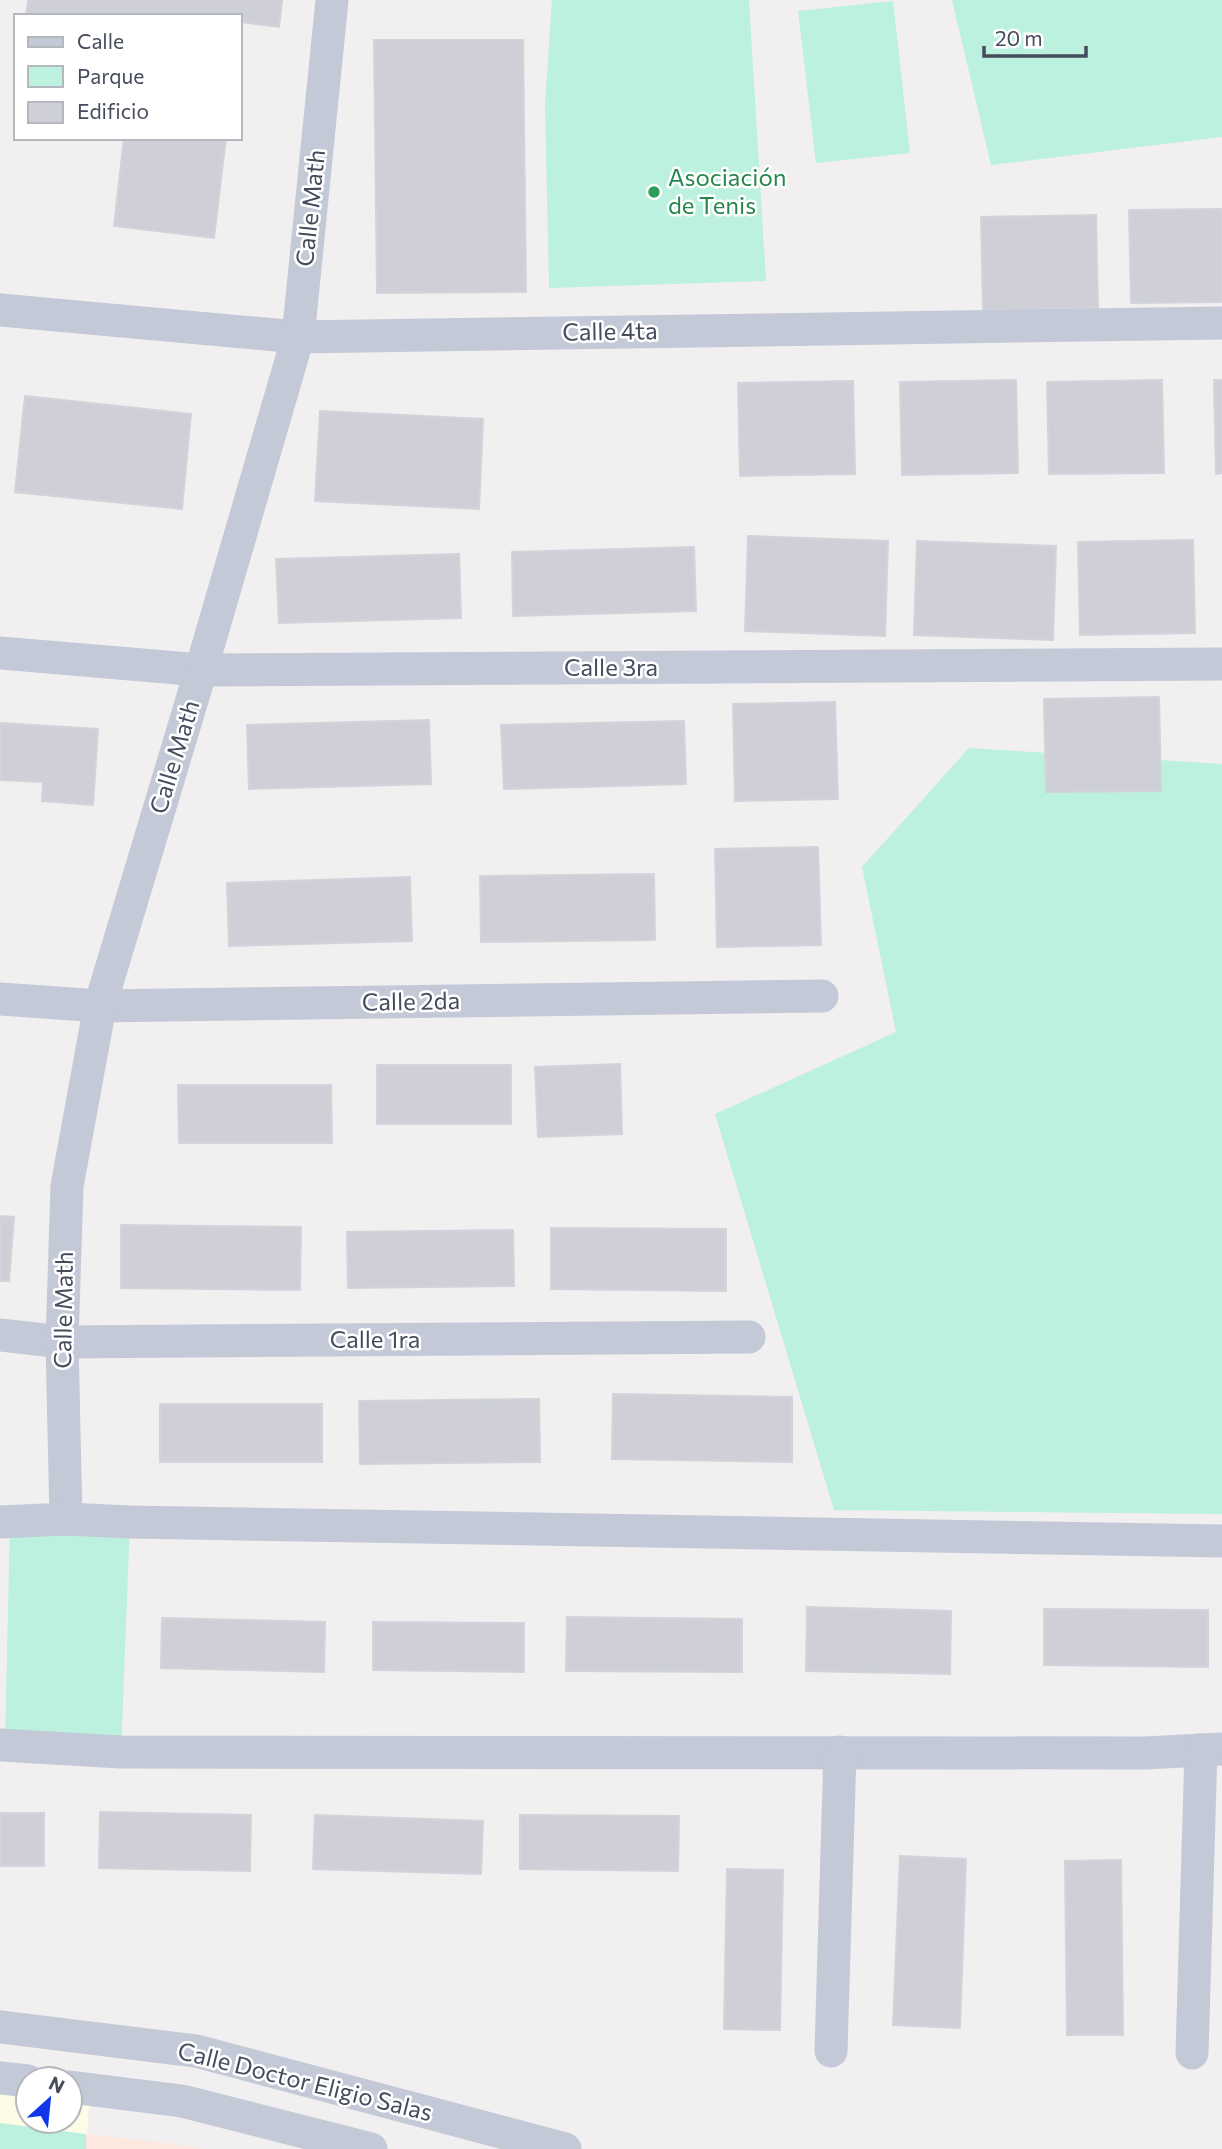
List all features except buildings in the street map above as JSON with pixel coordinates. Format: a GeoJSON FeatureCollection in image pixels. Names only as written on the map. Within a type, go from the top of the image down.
{"type":"FeatureCollection","features":[{"type":"Feature","properties":{"kind":"street","name":"Calle Math"},"geometry":{"type":"LineString","coordinates":[[66,1519],[62,1342],[67,1186],[100,1006],[298,337],[332,0]]}},
{"type":"Feature","properties":{"kind":"street","name":"Calle 4ta"},"geometry":{"type":"LineString","coordinates":[[0,310],[298,337],[1222,323]]}},
{"type":"Feature","properties":{"kind":"street","name":"Calle 3ra"},"geometry":{"type":"LineString","coordinates":[[0,653],[201,670],[1222,664]]}},
{"type":"Feature","properties":{"kind":"street","name":"Calle 2da"},"geometry":{"type":"LineString","coordinates":[[0,999],[100,1006],[822,996]]}},
{"type":"Feature","properties":{"kind":"street","name":"Calle 1ra"},"geometry":{"type":"LineString","coordinates":[[0,1335],[62,1342],[750,1337]]}},
{"type":"Feature","properties":{"kind":"street"},"geometry":{"type":"LineString","coordinates":[[0,1522],[66,1519],[213,1524],[1222,1541]]}},
{"type":"Feature","properties":{"kind":"street"},"geometry":{"type":"LineString","coordinates":[[0,1745],[121,1752],[1145,1754],[1212,1749],[1192,2053]]}},
{"type":"Feature","properties":{"kind":"street"},"geometry":{"type":"LineString","coordinates":[[831,2051],[840,1752]]}},
{"type":"Feature","properties":{"kind":"street","name":"Calle Doctor Eligio Salas"},"geometry":{"type":"LineString","coordinates":[[0,2027],[196,2051],[565,2149]]}},
{"type":"Feature","properties":{"kind":"street","name":"Calle Doctor Eligio Salas"},"geometry":{"type":"LineString","coordinates":[[84,2089],[182,2101],[371,2149]]}},
{"type":"Feature","properties":{"kind":"shaded area"},"geometry":{"type":"Polygon","coordinates":[[[0,2078],[14,2080],[14,2135],[84,2135],[84,2088],[90,2089],[86,2149],[0,2149],[0,2078]]]}},
{"type":"Feature","properties":{"kind":"shaded area"},"geometry":{"type":"Polygon","coordinates":[[[86,2134],[176,2144],[205,2149],[86,2149],[86,2134]]]}},
{"type":"Feature","properties":{"kind":"green space","name":"Asociación de Tenis"},"geometry":{"type":"Polygon","coordinates":[[[552,0],[749,0],[766,281],[549,288],[545,104],[552,0]]]}},
{"type":"Feature","properties":{"kind":"green space"},"geometry":{"type":"Polygon","coordinates":[[[952,0],[1222,0],[1222,137],[991,165],[952,0]]]}},
{"type":"Feature","properties":{"kind":"green space"},"geometry":{"type":"Polygon","coordinates":[[[893,1],[910,153],[816,163],[798,11],[893,1]]]}},
{"type":"Feature","properties":{"kind":"green space"},"geometry":{"type":"Polygon","coordinates":[[[969,748],[1222,764],[1222,1514],[834,1510],[715,1114],[896,1032],[862,867],[969,748]]]}},
{"type":"Feature","properties":{"kind":"green space"},"geometry":{"type":"Polygon","coordinates":[[[10,1522],[130,1522],[121,1752],[5,1745],[10,1522]]]}},
{"type":"Feature","properties":{"kind":"green space"},"geometry":{"type":"Polygon","coordinates":[[[0,2123],[14,2125],[14,2135],[86,2134],[86,2149],[0,2149],[0,2123]]]}},
{"type":"Feature","properties":{"kind":"place","name":"Asociación de Tenis"},"geometry":{"type":"Point","coordinates":[654,192]}}]}
